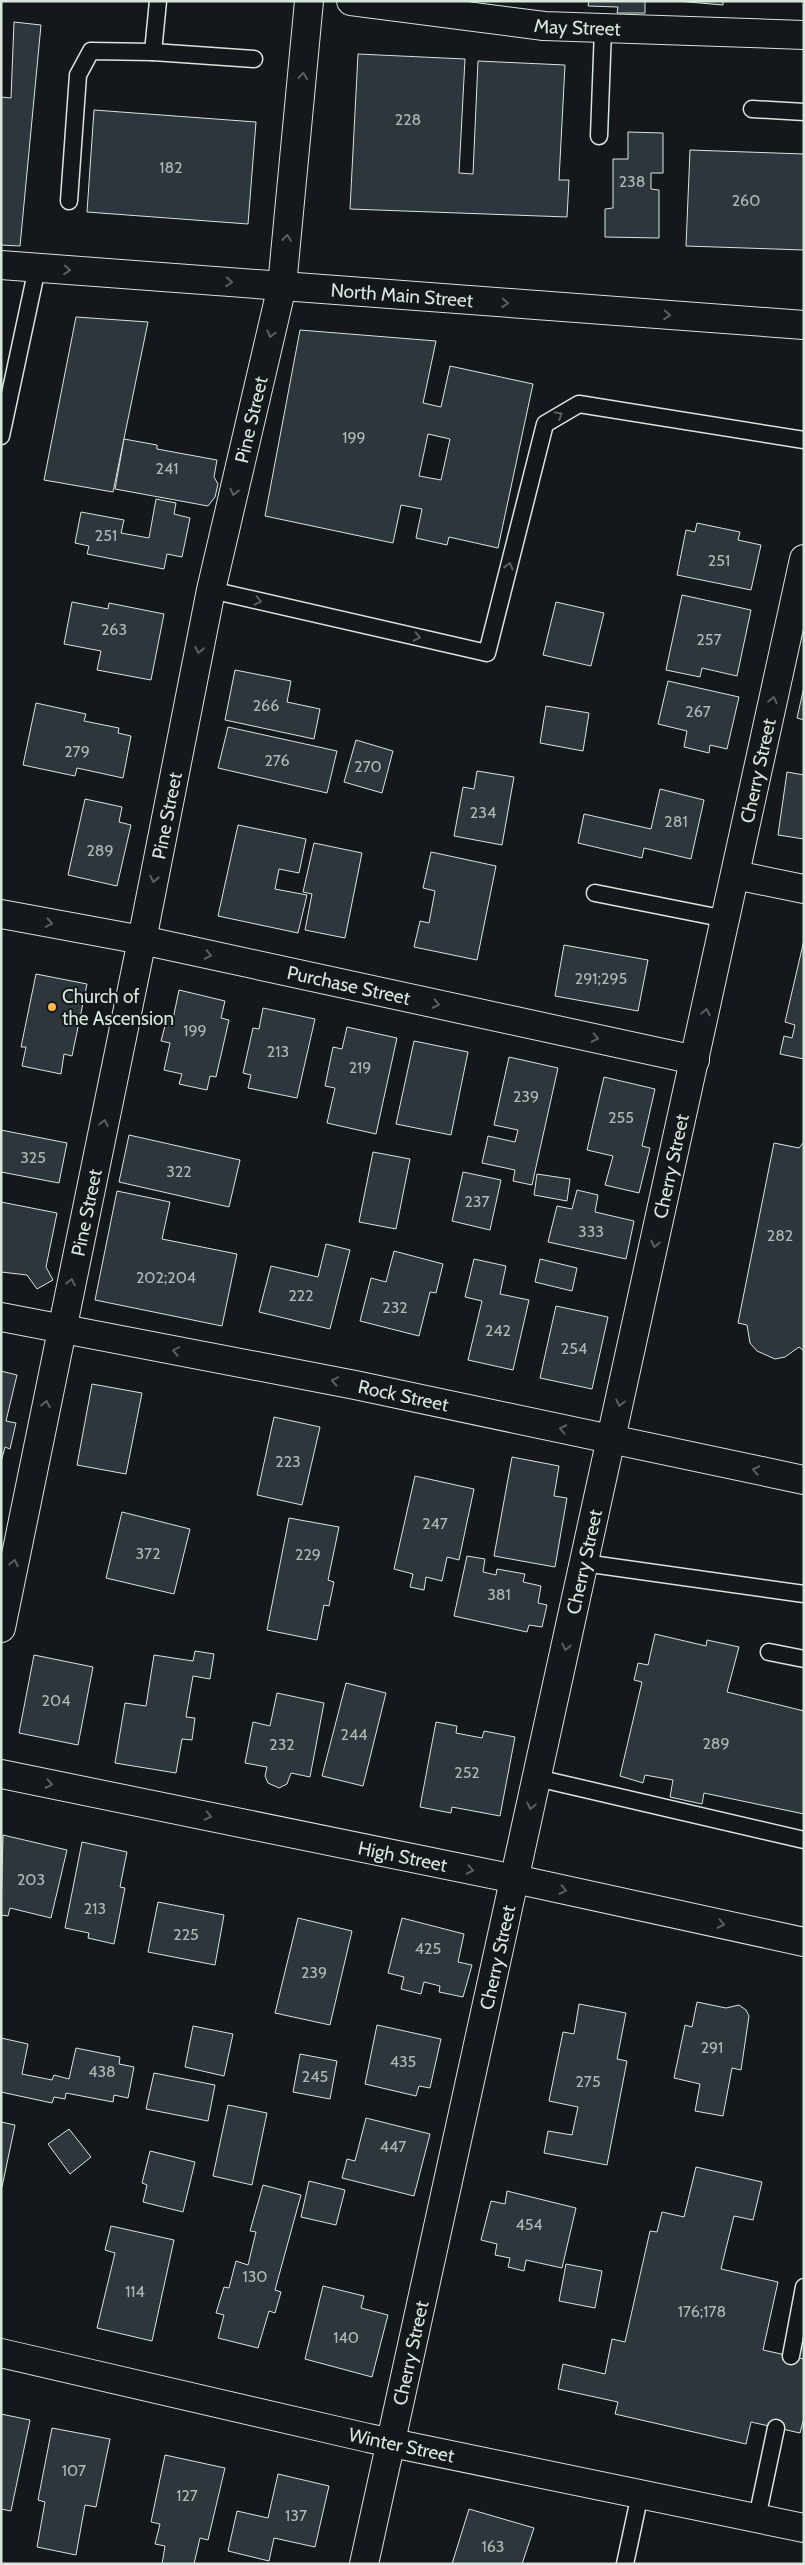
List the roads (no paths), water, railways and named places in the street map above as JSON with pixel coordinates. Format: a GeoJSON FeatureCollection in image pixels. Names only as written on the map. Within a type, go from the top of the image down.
{"type":"FeatureCollection","features":[{"type":"Feature","properties":{"kind":"street","name":"Pine Street"},"geometry":{"type":"LineString","coordinates":[[1,1628],[142,940],[211,590],[282,286],[309,1]]}},
{"type":"Feature","properties":{"kind":"street","name":"May Street"},"geometry":{"type":"LineString","coordinates":[[351,1],[544,26],[804,35]]}},
{"type":"Feature","properties":{"kind":"street","name":"North Main Street"},"geometry":{"type":"LineString","coordinates":[[1,265],[804,325]]}},
{"type":"Feature","properties":{"kind":"street","name":"Cherry Street"},"geometry":{"type":"LineString","coordinates":[[364,2564],[804,559]]}},
{"type":"Feature","properties":{"kind":"street"},"geometry":{"type":"LineString","coordinates":[[735,875],[804,889]]}},
{"type":"Feature","properties":{"kind":"street","name":"Purchase Street"},"geometry":{"type":"LineString","coordinates":[[1,914],[142,940],[695,1060]]}},
{"type":"Feature","properties":{"kind":"street","name":"Rock Street"},"geometry":{"type":"LineString","coordinates":[[1,1317],[355,1385],[804,1480]]}},
{"type":"Feature","properties":{"kind":"street","name":"High Street"},"geometry":{"type":"LineString","coordinates":[[1,1774],[515,1879],[804,1942]]}},
{"type":"Feature","properties":{"kind":"street","name":"Winter Street"},"geometry":{"type":"LineString","coordinates":[[1,2353],[391,2442],[804,2528]]}},
{"type":"Feature","properties":{"kind":"lane"},"geometry":{"type":"LineString","coordinates":[[153,52],[158,1]]}},
{"type":"Feature","properties":{"kind":"lane"},"geometry":{"type":"LineString","coordinates":[[599,136],[602,29]]}},
{"type":"Feature","properties":{"kind":"lane"},"geometry":{"type":"LineString","coordinates":[[69,201],[78,75],[91,50],[254,59]]}},
{"type":"Feature","properties":{"kind":"lane"},"geometry":{"type":"LineString","coordinates":[[752,109],[804,112]]}},
{"type":"Feature","properties":{"kind":"lane"},"geometry":{"type":"LineString","coordinates":[[1,436],[37,268]]}},
{"type":"Feature","properties":{"kind":"lane"},"geometry":{"type":"LineString","coordinates":[[211,590],[487,653],[545,424],[578,404],[804,440]]}},
{"type":"Feature","properties":{"kind":"lane"},"geometry":{"type":"LineString","coordinates":[[596,893],[726,919]]}},
{"type":"Feature","properties":{"kind":"lane"},"geometry":{"type":"LineString","coordinates":[[584,1563],[804,1594]]}},
{"type":"Feature","properties":{"kind":"lane"},"geometry":{"type":"LineString","coordinates":[[769,1652],[804,1659]]}},
{"type":"Feature","properties":{"kind":"lane"},"geometry":{"type":"LineString","coordinates":[[537,1778],[804,1840]]}},
{"type":"Feature","properties":{"kind":"lane"},"geometry":{"type":"LineString","coordinates":[[790,2356],[804,2287]]}},
{"type":"Feature","properties":{"kind":"lane"},"geometry":{"type":"LineString","coordinates":[[757,2518],[776,2428]]}},
{"type":"Feature","properties":{"kind":"lane"},"geometry":{"type":"LineString","coordinates":[[625,2564],[640,2494]]}},
{"type":"Feature","properties":{"kind":"place","name":"Church of the Ascension"},"geometry":{"type":"Point","coordinates":[52,1007]}}]}
